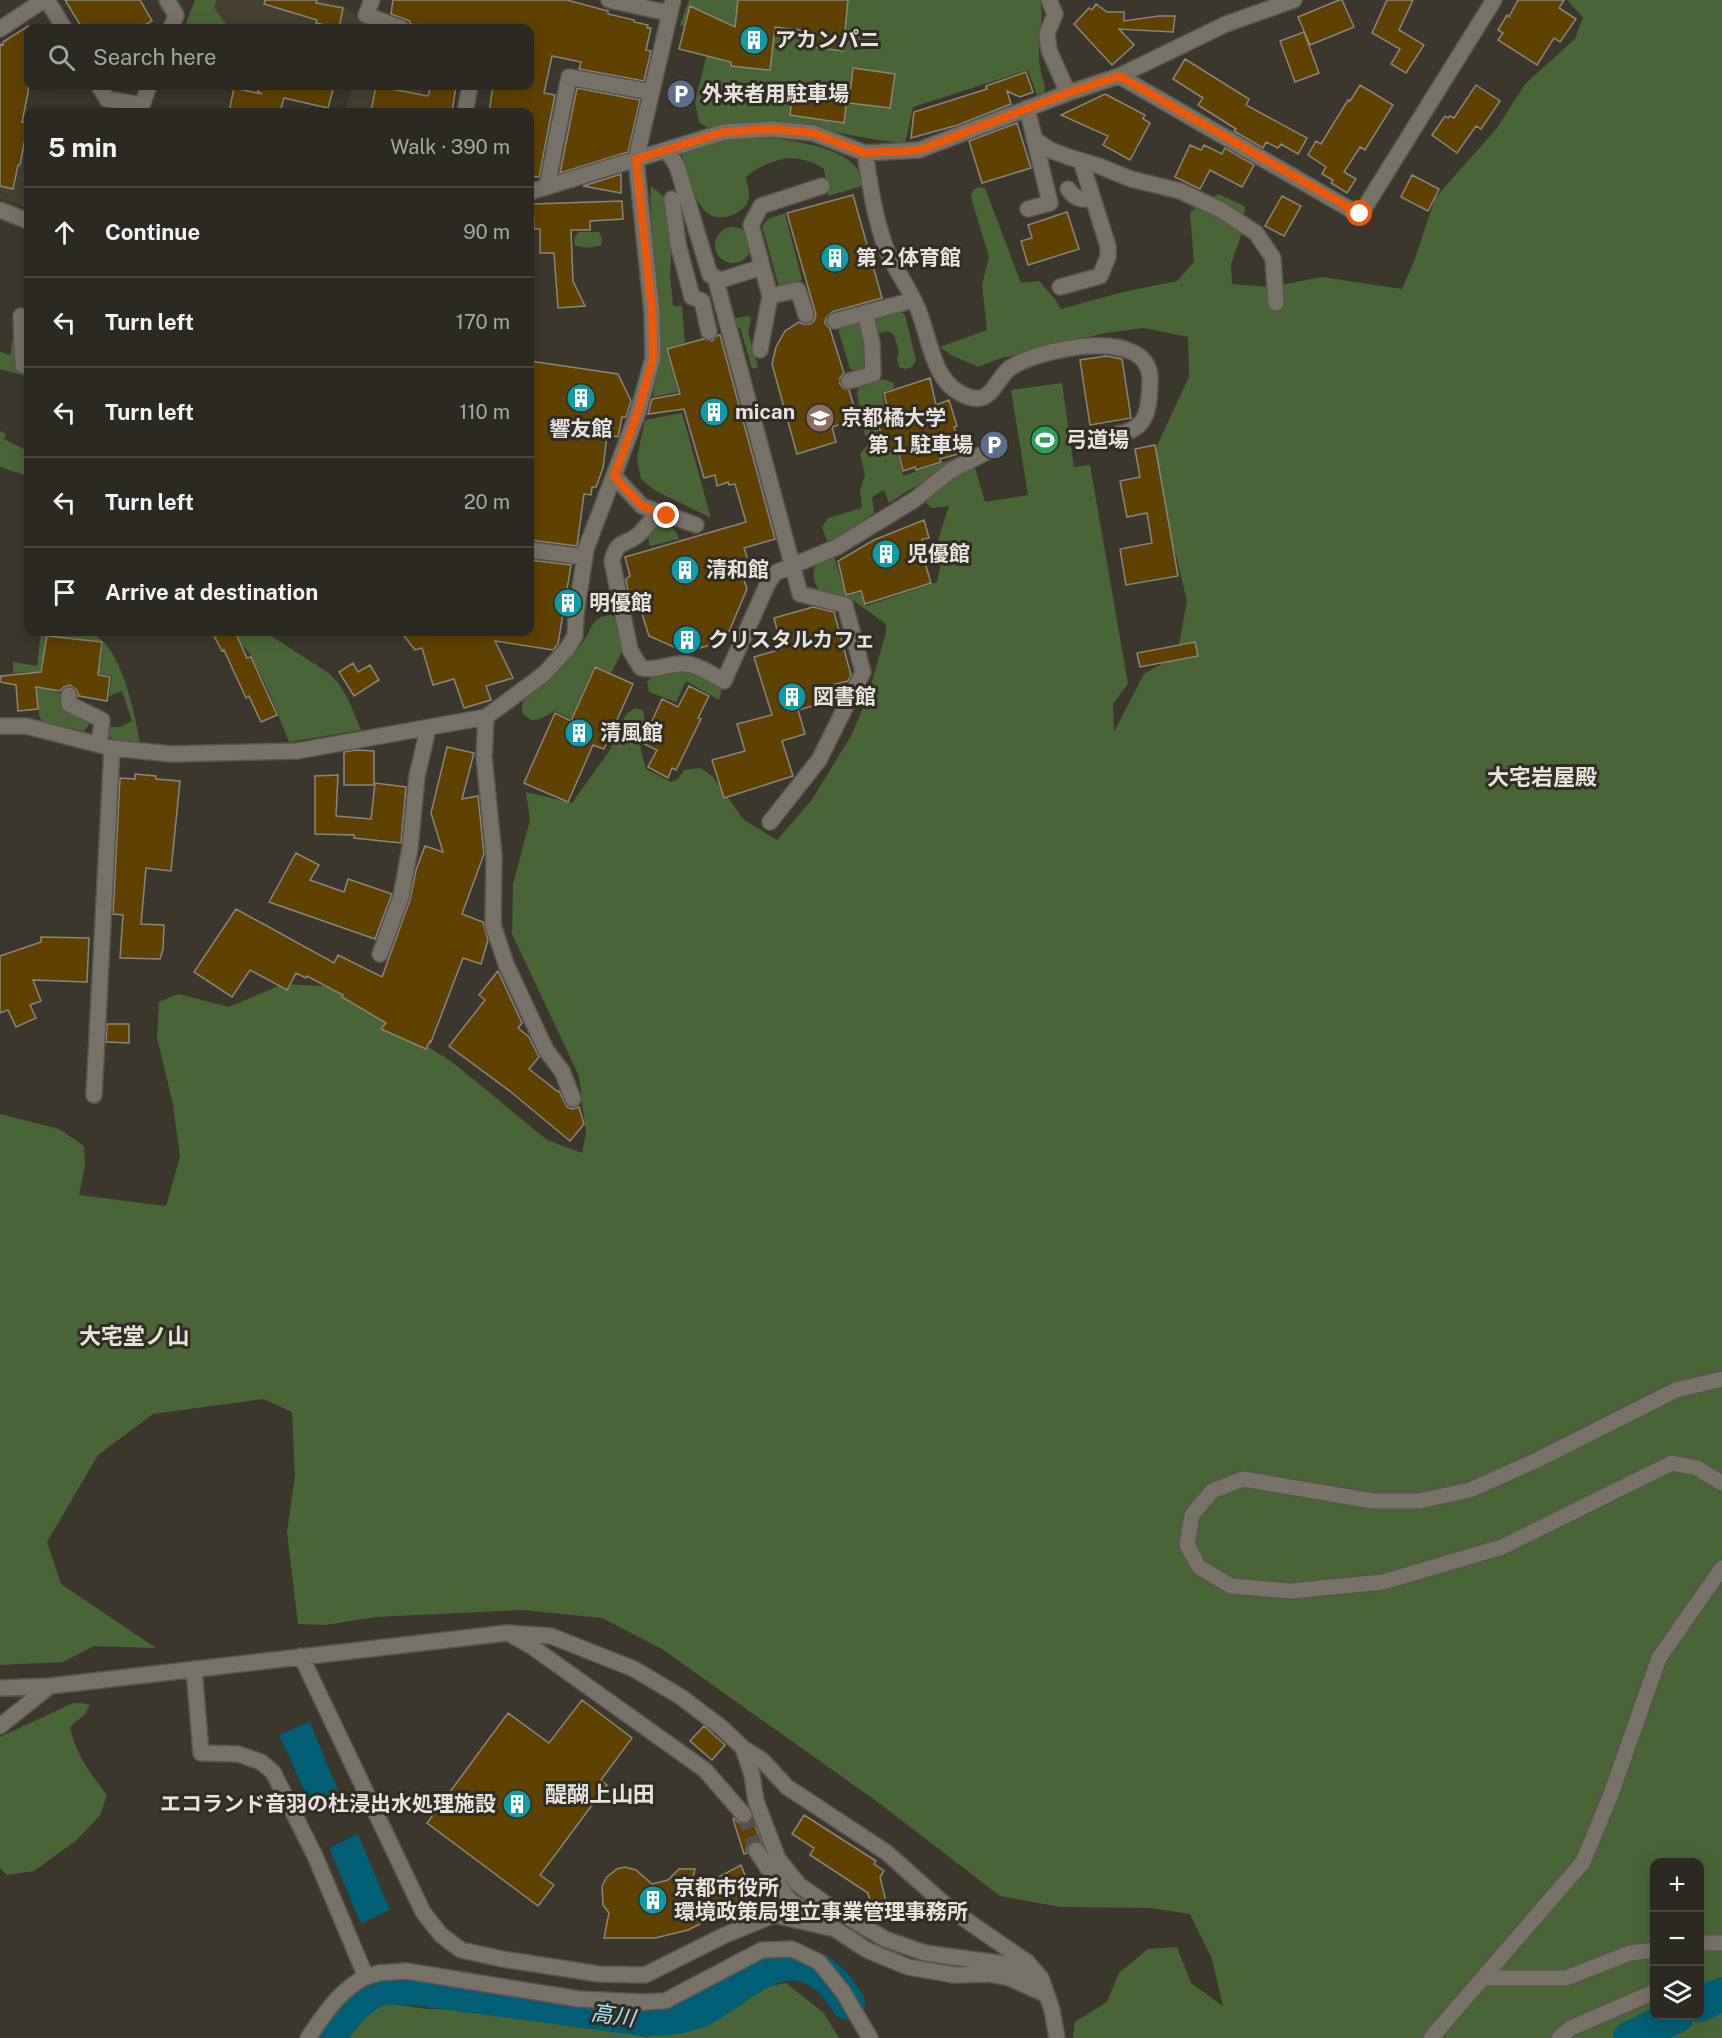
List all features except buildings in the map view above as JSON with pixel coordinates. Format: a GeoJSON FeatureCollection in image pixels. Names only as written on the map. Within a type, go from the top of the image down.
{"type":"FeatureCollection","features":[{"type":"Feature","properties":{"kind":"street"},"geometry":{"type":"LineString","coordinates":[[0,29],[46,0],[61,24]]}},
{"type":"Feature","properties":{"kind":"street"},"geometry":{"type":"LineString","coordinates":[[167,0],[176,15],[173,24]]}},
{"type":"Feature","properties":{"kind":"street"},"geometry":{"type":"LineString","coordinates":[[372,0],[366,15],[390,24]]}},
{"type":"Feature","properties":{"kind":"street"},"geometry":{"type":"LineString","coordinates":[[0,726],[26,726],[106,746],[171,754],[297,751],[486,717],[544,674],[567,649],[574,636],[586,549],[638,412],[653,358],[652,312],[636,159],[671,7],[609,0]]}},
{"type":"Feature","properties":{"kind":"street"},"geometry":{"type":"LineString","coordinates":[[1049,0],[1055,14],[1047,34],[1048,50],[1068,93]]}},
{"type":"Feature","properties":{"kind":"street"},"geometry":{"type":"LineString","coordinates":[[534,191],[724,132],[771,129],[813,133],[865,153],[919,150],[1027,108],[1119,76],[1226,24],[1294,0]]}},
{"type":"Feature","properties":{"kind":"street"},"geometry":{"type":"LineString","coordinates":[[1119,76],[1360,214],[1494,0]]}},
{"type":"Feature","properties":{"kind":"street"},"geometry":{"type":"LineString","coordinates":[[547,186],[569,77],[651,93]]}},
{"type":"Feature","properties":{"kind":"street"},"geometry":{"type":"LineString","coordinates":[[101,90],[106,99],[142,105],[148,90]]}},
{"type":"Feature","properties":{"kind":"street"},"geometry":{"type":"LineString","coordinates":[[466,108],[469,90]]}},
{"type":"Feature","properties":{"kind":"street"},"geometry":{"type":"LineString","coordinates":[[1027,108],[1050,203],[1028,209]]}},
{"type":"Feature","properties":{"kind":"street"},"geometry":{"type":"LineString","coordinates":[[1034,139],[1050,150],[1131,179],[1180,191],[1221,210],[1256,233],[1273,258],[1276,303]]}},
{"type":"Feature","properties":{"kind":"street"},"geometry":{"type":"LineString","coordinates":[[667,150],[677,166],[710,275],[721,280],[762,267]]}},
{"type":"Feature","properties":{"kind":"street"},"geometry":{"type":"LineString","coordinates":[[865,153],[872,196],[886,248],[924,322],[936,368],[956,392],[972,399],[985,396],[994,390],[1008,369],[1064,348],[1094,346],[1126,348],[1141,357],[1150,375],[1149,410],[1140,423],[1128,433],[1116,434]]}},
{"type":"Feature","properties":{"kind":"street"},"geometry":{"type":"LineString","coordinates":[[1060,287],[1100,276],[1108,257],[1108,246],[1081,161]]}},
{"type":"Feature","properties":{"kind":"street"},"geometry":{"type":"LineString","coordinates":[[760,350],[770,296],[751,225],[761,206],[822,186]]}},
{"type":"Feature","properties":{"kind":"street"},"geometry":{"type":"LineString","coordinates":[[1068,189],[1073,197],[1093,200]]}},
{"type":"Feature","properties":{"kind":"street"},"geometry":{"type":"LineString","coordinates":[[672,199],[681,254],[692,297],[702,301],[709,332]]}},
{"type":"Feature","properties":{"kind":"street"},"geometry":{"type":"LineString","coordinates":[[0,210],[24,219]]}},
{"type":"Feature","properties":{"kind":"street"},"geometry":{"type":"LineString","coordinates":[[681,254],[702,248]]}},
{"type":"Feature","properties":{"kind":"street"},"geometry":{"type":"LineString","coordinates":[[716,277],[800,594],[845,605],[863,672],[819,760],[770,822]]}},
{"type":"Feature","properties":{"kind":"street"},"geometry":{"type":"LineString","coordinates":[[770,296],[798,291],[806,315]]}},
{"type":"Feature","properties":{"kind":"street"},"geometry":{"type":"LineString","coordinates":[[835,321],[914,300]]}},
{"type":"Feature","properties":{"kind":"street"},"geometry":{"type":"LineString","coordinates":[[849,381],[873,374],[872,343],[865,313]]}},
{"type":"Feature","properties":{"kind":"street"},"geometry":{"type":"LineString","coordinates":[[21,316],[24,364]]}},
{"type":"Feature","properties":{"kind":"street"},"geometry":{"type":"LineString","coordinates":[[658,512],[637,536],[620,544],[614,552],[612,561],[630,650],[641,668],[651,670],[680,663],[690,664],[724,681],[768,583],[775,573],[837,547],[914,500],[950,471],[996,447]]}},
{"type":"Feature","properties":{"kind":"street"},"geometry":{"type":"LineString","coordinates":[[614,476],[642,506],[696,525]]}},
{"type":"Feature","properties":{"kind":"street"},"geometry":{"type":"LineString","coordinates":[[534,550],[585,557]]}},
{"type":"Feature","properties":{"kind":"street"},"geometry":{"type":"LineString","coordinates":[[69,695],[69,704],[108,722],[94,1095]]}},
{"type":"Feature","properties":{"kind":"street"},"geometry":{"type":"LineString","coordinates":[[486,717],[484,757],[494,856],[493,925],[506,964],[546,1050],[562,1071],[573,1099]]}},
{"type":"Feature","properties":{"kind":"street"},"geometry":{"type":"LineString","coordinates":[[380,954],[401,897],[410,848],[417,777],[428,729]]}},
{"type":"Feature","properties":{"kind":"street"},"geometry":{"type":"LineString","coordinates":[[1722,1379],[1676,1390],[1535,1461],[1470,1490],[1419,1501],[1373,1501],[1243,1479],[1212,1491],[1191,1515],[1187,1545],[1198,1567],[1231,1586],[1290,1591],[1383,1582],[1503,1547],[1672,1463],[1697,1468],[1722,1483]]}},
{"type":"Feature","properties":{"kind":"street"},"geometry":{"type":"LineString","coordinates":[[1431,2038],[1583,1862],[1611,1794],[1659,1658],[1722,1568]]}},
{"type":"Feature","properties":{"kind":"street"},"geometry":{"type":"LineString","coordinates":[[507,1633],[531,1646],[705,1770],[744,1815]]}},
{"type":"Feature","properties":{"kind":"street"},"geometry":{"type":"LineString","coordinates":[[0,1688],[50,1686],[507,1633],[550,1636],[634,1669],[681,1697],[722,1728],[743,1748],[762,1760],[787,1787],[886,1852],[950,1909],[1027,1962],[1041,1978],[1052,2010],[1057,2038]]}},
{"type":"Feature","properties":{"kind":"street"},"geometry":{"type":"LineString","coordinates":[[301,1656],[423,1912],[441,1935],[461,1950],[502,1959],[599,1974],[645,1975],[725,1935],[774,1915],[835,1929]]}},
{"type":"Feature","properties":{"kind":"street"},"geometry":{"type":"LineString","coordinates":[[194,1669],[201,1753],[238,1754],[261,1762],[273,1772],[315,1856],[366,1977]]}},
{"type":"Feature","properties":{"kind":"street"},"geometry":{"type":"LineString","coordinates":[[0,1726],[50,1686]]}},
{"type":"Feature","properties":{"kind":"street"},"geometry":{"type":"LineString","coordinates":[[743,1748],[752,1775],[756,1801],[778,1859],[799,1885],[829,1906],[885,1939],[925,1953],[1013,1965],[1035,1979],[1045,1994]]}},
{"type":"Feature","properties":{"kind":"street"},"geometry":{"type":"LineString","coordinates":[[756,1850],[789,1900],[867,1950],[908,1967],[954,1975],[989,1974],[1009,1978],[1045,1994]]}},
{"type":"Feature","properties":{"kind":"street"},"geometry":{"type":"LineString","coordinates":[[1704,1943],[1722,1943]]}},
{"type":"Feature","properties":{"kind":"street"},"geometry":{"type":"LineString","coordinates":[[308,2038],[332,2004],[352,1983],[379,1973],[406,1971],[579,1999],[665,2001],[762,1950],[792,1949],[819,1962],[843,1992],[870,2038]]}},
{"type":"Feature","properties":{"kind":"street"},"geometry":{"type":"LineString","coordinates":[[1484,1978],[1566,1978],[1630,1953],[1650,1950]]}},
{"type":"Feature","properties":{"kind":"street"},"geometry":{"type":"LineString","coordinates":[[1559,2038],[1571,2028],[1650,1994]]}},
{"type":"Feature","properties":{"kind":"shaded area"},"geometry":{"type":"Polygon","coordinates":[[[206,0],[324,0],[341,5],[366,21],[364,24],[197,24],[206,0]]]}},
{"type":"Feature","properties":{"kind":"shaded area"},"geometry":{"type":"Polygon","coordinates":[[[351,90],[423,90],[419,108],[347,108],[351,90]]]}},
{"type":"Feature","properties":{"kind":"shaded area"},"geometry":{"type":"Polygon","coordinates":[[[12,117],[24,120],[24,207],[0,198],[0,172],[12,117]]]}},
{"type":"Feature","properties":{"kind":"green space"},"geometry":{"type":"Polygon","coordinates":[[[195,0],[216,0],[214,8],[226,24],[186,24],[195,0]]]}},
{"type":"Feature","properties":{"kind":"green space"},"geometry":{"type":"Polygon","coordinates":[[[689,0],[1040,0],[1042,17],[1039,59],[1045,87],[1044,94],[1037,95],[1028,70],[913,107],[905,143],[799,125],[709,129],[699,122],[695,102],[712,33],[680,25],[689,0]]]}},
{"type":"Feature","properties":{"kind":"green space"},"geometry":{"type":"Polygon","coordinates":[[[1567,0],[1722,0],[1722,2038],[1073,2038],[1075,2022],[1107,2002],[1119,1973],[1148,1949],[1177,1947],[1191,1983],[1223,2006],[1212,1959],[1190,1914],[1150,1908],[1061,1907],[1000,1896],[879,1803],[662,1649],[602,1618],[523,1610],[376,1617],[325,1625],[298,1624],[287,1533],[295,1476],[292,1412],[263,1399],[153,1414],[98,1455],[47,1542],[61,1584],[156,1648],[94,1646],[63,1662],[0,1665],[0,1114],[59,1129],[84,1146],[85,1166],[79,1195],[166,1206],[180,1157],[173,1105],[157,1037],[159,1002],[178,994],[229,1007],[283,984],[343,987],[389,1022],[452,1062],[547,1140],[582,1153],[586,1134],[579,1076],[512,934],[513,884],[530,820],[526,792],[572,803],[610,750],[626,714],[635,708],[642,710],[644,715],[640,744],[646,769],[671,782],[678,779],[684,770],[701,768],[713,777],[744,820],[777,840],[811,801],[851,736],[868,696],[886,632],[886,624],[850,598],[819,591],[814,578],[814,568],[821,561],[834,556],[846,596],[860,593],[866,606],[937,582],[940,568],[939,537],[949,506],[932,508],[926,503],[932,488],[970,467],[975,468],[985,502],[1028,495],[1011,390],[1062,383],[1074,467],[1090,465],[1128,684],[1113,704],[1114,732],[1144,674],[1177,655],[1187,601],[1176,555],[1161,519],[1154,452],[1189,377],[1188,337],[1144,328],[1105,333],[998,359],[978,367],[951,355],[940,347],[987,330],[982,285],[989,257],[972,201],[971,196],[974,189],[985,188],[1021,283],[1039,281],[1061,309],[1123,292],[1177,281],[1194,262],[1190,212],[1218,194],[1245,206],[1243,230],[1231,264],[1232,284],[1270,287],[1322,277],[1402,289],[1415,259],[1435,198],[1497,128],[1525,84],[1575,39],[1583,17],[1567,0]]]}},
{"type":"Feature","properties":{"kind":"green space"},"geometry":{"type":"Polygon","coordinates":[[[752,135],[811,145],[840,155],[852,163],[859,172],[862,186],[828,196],[824,169],[808,161],[785,158],[760,167],[746,177],[749,196],[743,208],[738,212],[724,217],[710,215],[705,211],[694,192],[682,155],[685,149],[752,135]]]}},
{"type":"Feature","properties":{"kind":"green space"},"geometry":{"type":"Polygon","coordinates":[[[651,186],[664,197],[667,208],[672,242],[670,274],[673,306],[682,306],[685,343],[666,349],[678,392],[653,397],[658,317],[651,186]]]}},
{"type":"Feature","properties":{"kind":"green space"},"geometry":{"type":"Polygon","coordinates":[[[785,213],[802,280],[779,287],[762,226],[768,219],[785,213]]]}},
{"type":"Feature","properties":{"kind":"green space"},"geometry":{"type":"Polygon","coordinates":[[[733,227],[746,232],[751,245],[746,258],[733,263],[720,258],[715,245],[720,232],[733,227]]]}},
{"type":"Feature","properties":{"kind":"green space"},"geometry":{"type":"Polygon","coordinates":[[[579,232],[599,232],[602,238],[601,245],[587,248],[577,246],[574,244],[575,236],[579,232]]]}},
{"type":"Feature","properties":{"kind":"green space"},"geometry":{"type":"Polygon","coordinates":[[[897,310],[905,315],[916,360],[912,367],[905,369],[899,367],[897,358],[899,352],[894,335],[887,331],[876,332],[873,319],[897,310]]]}},
{"type":"Feature","properties":{"kind":"green space"},"geometry":{"type":"Polygon","coordinates":[[[749,316],[751,320],[748,332],[758,367],[752,369],[740,327],[733,329],[731,319],[749,316]]]}},
{"type":"Feature","properties":{"kind":"green space"},"geometry":{"type":"Polygon","coordinates":[[[16,318],[24,353],[24,376],[0,369],[0,352],[10,355],[16,318]]]}},
{"type":"Feature","properties":{"kind":"green space"},"geometry":{"type":"Polygon","coordinates":[[[858,321],[865,332],[868,350],[867,368],[861,372],[850,369],[839,332],[840,326],[858,321]]]}},
{"type":"Feature","properties":{"kind":"green space"},"geometry":{"type":"Polygon","coordinates":[[[883,379],[894,383],[894,388],[882,393],[887,417],[877,421],[879,432],[865,436],[857,393],[859,386],[883,379]]]}},
{"type":"Feature","properties":{"kind":"green space"},"geometry":{"type":"Polygon","coordinates":[[[682,413],[711,518],[654,490],[641,479],[637,458],[645,420],[682,413]]]}},
{"type":"Feature","properties":{"kind":"green space"},"geometry":{"type":"Polygon","coordinates":[[[0,431],[6,434],[4,439],[24,449],[24,475],[0,467],[0,431]]]}},
{"type":"Feature","properties":{"kind":"green space"},"geometry":{"type":"Polygon","coordinates":[[[878,433],[885,453],[896,449],[903,476],[965,455],[889,503],[884,490],[872,497],[874,513],[843,535],[827,541],[822,527],[828,518],[862,508],[860,490],[865,475],[860,454],[878,433]]]}},
{"type":"Feature","properties":{"kind":"green space"},"geometry":{"type":"Polygon","coordinates":[[[662,524],[673,528],[679,539],[650,546],[650,533],[662,524]]]}},
{"type":"Feature","properties":{"kind":"green space"},"geometry":{"type":"Polygon","coordinates":[[[611,615],[617,619],[623,650],[611,673],[594,666],[571,719],[555,711],[540,719],[531,720],[522,713],[523,701],[570,659],[596,621],[611,615]]]}},
{"type":"Feature","properties":{"kind":"green space"},"geometry":{"type":"Polygon","coordinates":[[[41,636],[96,636],[100,638],[118,663],[125,680],[140,743],[116,740],[107,736],[110,727],[120,727],[132,721],[122,691],[109,696],[112,676],[87,672],[88,667],[100,668],[103,643],[69,637],[65,661],[42,661],[38,682],[68,699],[80,711],[89,725],[84,731],[42,722],[39,715],[35,672],[13,673],[13,662],[37,666],[41,636]]]}},
{"type":"Feature","properties":{"kind":"green space"},"geometry":{"type":"Polygon","coordinates":[[[235,636],[271,636],[327,672],[344,691],[361,730],[289,742],[250,654],[235,636]]]}},
{"type":"Feature","properties":{"kind":"green space"},"geometry":{"type":"Polygon","coordinates":[[[680,669],[718,680],[722,689],[719,700],[686,681],[676,702],[649,692],[647,682],[654,675],[680,669]]]}},
{"type":"Feature","properties":{"kind":"green space"},"geometry":{"type":"Polygon","coordinates":[[[73,1703],[90,1704],[85,1714],[70,1727],[80,1755],[107,1795],[100,1815],[77,1840],[34,1871],[7,1875],[0,1868],[0,1737],[73,1703]]]}},
{"type":"Feature","properties":{"kind":"green space"},"geometry":{"type":"Polygon","coordinates":[[[786,1983],[824,2013],[839,2038],[346,2038],[380,2002],[426,2009],[465,2010],[479,1994],[507,1994],[553,2001],[564,2023],[647,2037],[746,1991],[786,1983]]]}},
{"type":"Feature","properties":{"kind":"water"},"geometry":{"type":"Polygon","coordinates":[[[310,1722],[341,1797],[313,1809],[279,1735],[310,1722]]]}},
{"type":"Feature","properties":{"kind":"water"},"geometry":{"type":"Polygon","coordinates":[[[358,1834],[390,1910],[361,1924],[329,1848],[358,1834]]]}},
{"type":"Feature","properties":{"kind":"waterway","name":"高川"},"geometry":{"type":"LineString","coordinates":[[327,2038],[361,1999],[375,1991],[391,1987],[658,2019],[678,2017],[698,2011],[761,1972],[793,1963],[810,1967],[828,1978],[848,2003]]}},
{"type":"Feature","properties":{"kind":"waterway","name":"高川"},"geometry":{"type":"LineString","coordinates":[[1704,2003],[1722,1994]]}},
{"type":"Feature","properties":{"kind":"waterway","name":"高川"},"geometry":{"type":"LineString","coordinates":[[1630,2038],[1668,2020]]}},
{"type":"Feature","properties":{"kind":"tunnel"},"geometry":{"type":"LineString","coordinates":[[744,1815],[756,1850]]}},
{"type":"Feature","properties":{"kind":"place","name":"アカンパニ"},"geometry":{"type":"Point","coordinates":[754,40]}},
{"type":"Feature","properties":{"kind":"place","name":"外来者用駐車場"},"geometry":{"type":"Point","coordinates":[681,94]}},
{"type":"Feature","properties":{"kind":"place","name":"第２体育館"},"geometry":{"type":"Point","coordinates":[835,258]}},
{"type":"Feature","properties":{"kind":"place","name":"響友館"},"geometry":{"type":"Point","coordinates":[581,398]}},
{"type":"Feature","properties":{"kind":"place","name":"mican"},"geometry":{"type":"Point","coordinates":[714,412]}},
{"type":"Feature","properties":{"kind":"place","name":"京都橘大学"},"geometry":{"type":"Point","coordinates":[820,418]}},
{"type":"Feature","properties":{"kind":"place","name":"弓道場"},"geometry":{"type":"Point","coordinates":[1045,440]}},
{"type":"Feature","properties":{"kind":"place","name":"第１駐車場"},"geometry":{"type":"Point","coordinates":[994,445]}},
{"type":"Feature","properties":{"kind":"place","name":"児優館"},"geometry":{"type":"Point","coordinates":[886,554]}},
{"type":"Feature","properties":{"kind":"place","name":"清和館"},"geometry":{"type":"Point","coordinates":[685,570]}},
{"type":"Feature","properties":{"kind":"place","name":"明優館"},"geometry":{"type":"Point","coordinates":[568,603]}},
{"type":"Feature","properties":{"kind":"place","name":"クリスタルカフェ"},"geometry":{"type":"Point","coordinates":[687,640]}},
{"type":"Feature","properties":{"kind":"place","name":"図書館"},"geometry":{"type":"Point","coordinates":[792,697]}},
{"type":"Feature","properties":{"kind":"place","name":"清風館"},"geometry":{"type":"Point","coordinates":[579,733]}},
{"type":"Feature","properties":{"kind":"place","name":"エコランド音羽の杜浸出水処理施設"},"geometry":{"type":"Point","coordinates":[517,1804]}},
{"type":"Feature","properties":{"kind":"place","name":"京都市役所 環境政策局埋立事業管理事務所"},"geometry":{"type":"Point","coordinates":[653,1900]}},
{"type":"Feature","properties":{"kind":"district","name":"大宅岩屋殿"},"geometry":{"type":"Point","coordinates":[1542,777]}},
{"type":"Feature","properties":{"kind":"district","name":"大宅堂ノ山"},"geometry":{"type":"Point","coordinates":[134,1336]}},
{"type":"Feature","properties":{"kind":"district","name":"醍醐上山田"},"geometry":{"type":"Point","coordinates":[600,1794]}},
{"type":"Feature","properties":{"kind":"route"},"geometry":{"type":"LineString","coordinates":[[667,516],[642,506],[614,476],[638,412],[653,358],[652,312],[636,159],[724,132],[771,129],[813,133],[865,153],[919,150],[1119,76],[1360,214]]}}]}
